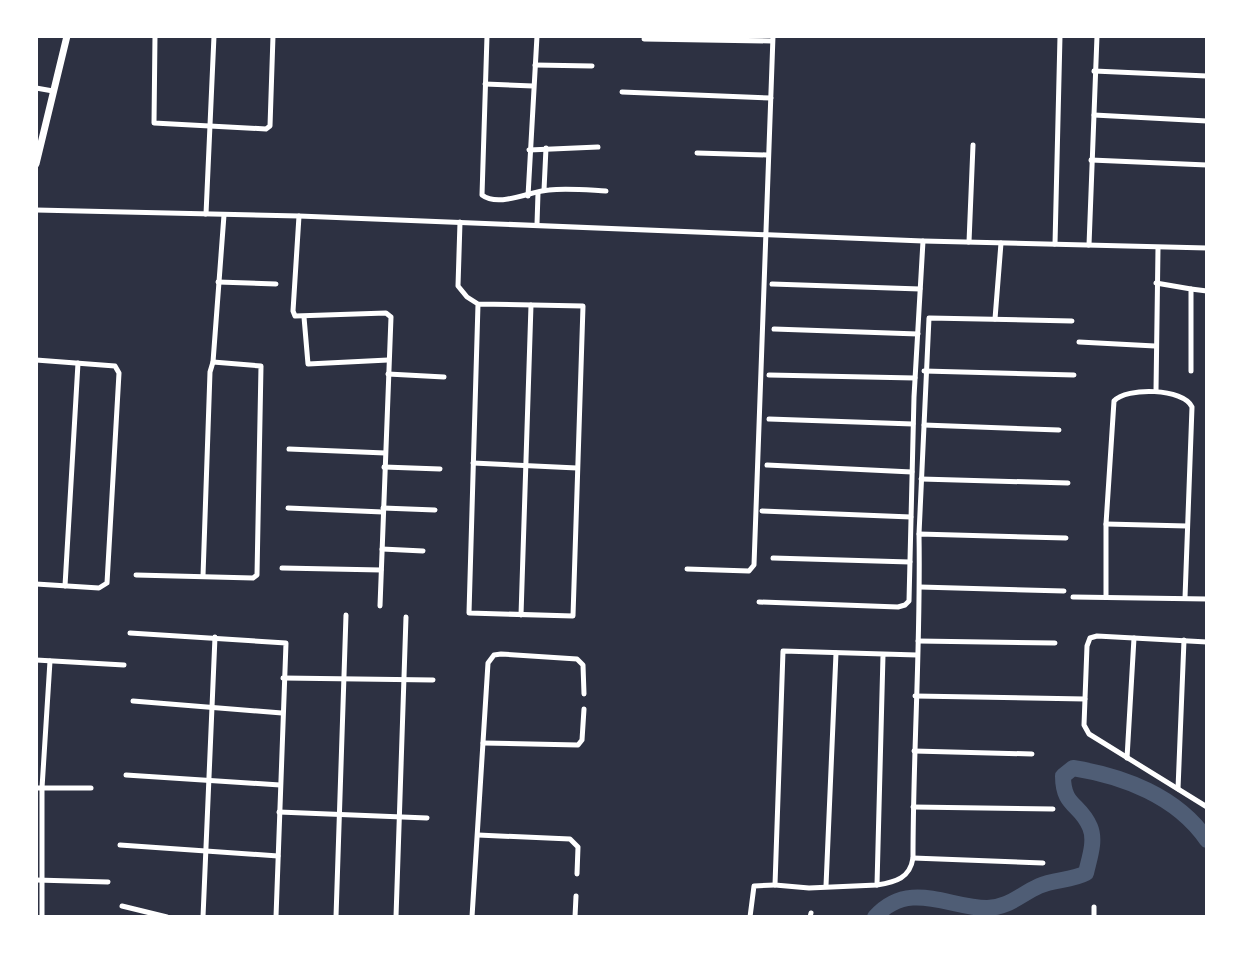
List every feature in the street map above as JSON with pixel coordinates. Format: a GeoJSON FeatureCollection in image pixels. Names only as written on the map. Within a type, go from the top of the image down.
{"type":"FeatureCollection","features":[{"type":"Feature","properties":{"kind":"main road"},"geometry":{"type":"LineString","coordinates":[[36,164],[67,36]]}},
{"type":"Feature","properties":{"kind":"street"},"geometry":{"type":"LineString","coordinates":[[155,36],[154,123],[269,129],[273,36]]}},
{"type":"Feature","properties":{"kind":"street"},"geometry":{"type":"LineString","coordinates":[[206,214],[214,36]]}},
{"type":"Feature","properties":{"kind":"street"},"geometry":{"type":"LineString","coordinates":[[487,36],[481,192],[488,199],[528,196],[541,191],[606,191]]}},
{"type":"Feature","properties":{"kind":"street"},"geometry":{"type":"LineString","coordinates":[[528,196],[537,36]]}},
{"type":"Feature","properties":{"kind":"street"},"geometry":{"type":"LineString","coordinates":[[1055,244],[1060,36]]}},
{"type":"Feature","properties":{"kind":"street"},"geometry":{"type":"LineString","coordinates":[[1089,245],[1097,36]]}},
{"type":"Feature","properties":{"kind":"street"},"geometry":{"type":"LineString","coordinates":[[644,39],[772,38],[754,565],[749,571],[687,569]]}},
{"type":"Feature","properties":{"kind":"street"},"geometry":{"type":"LineString","coordinates":[[535,65],[592,66]]}},
{"type":"Feature","properties":{"kind":"street"},"geometry":{"type":"LineString","coordinates":[[1094,71],[1207,76]]}},
{"type":"Feature","properties":{"kind":"street"},"geometry":{"type":"LineString","coordinates":[[485,84],[533,86]]}},
{"type":"Feature","properties":{"kind":"street"},"geometry":{"type":"LineString","coordinates":[[36,88],[53,91]]}},
{"type":"Feature","properties":{"kind":"street"},"geometry":{"type":"LineString","coordinates":[[622,92],[771,98]]}},
{"type":"Feature","properties":{"kind":"street"},"geometry":{"type":"LineString","coordinates":[[1094,115],[1207,121]]}},
{"type":"Feature","properties":{"kind":"street"},"geometry":{"type":"LineString","coordinates":[[969,242],[973,145]]}},
{"type":"Feature","properties":{"kind":"street"},"geometry":{"type":"LineString","coordinates":[[529,150],[598,147]]}},
{"type":"Feature","properties":{"kind":"street"},"geometry":{"type":"LineString","coordinates":[[537,224],[546,148]]}},
{"type":"Feature","properties":{"kind":"street"},"geometry":{"type":"LineString","coordinates":[[697,153],[767,155]]}},
{"type":"Feature","properties":{"kind":"street"},"geometry":{"type":"LineString","coordinates":[[1091,160],[1207,165]]}},
{"type":"Feature","properties":{"kind":"street"},"geometry":{"type":"LineString","coordinates":[[36,210],[299,216],[923,241],[1207,248]]}},
{"type":"Feature","properties":{"kind":"street"},"geometry":{"type":"LineString","coordinates":[[203,576],[210,372],[224,214]]}},
{"type":"Feature","properties":{"kind":"street"},"geometry":{"type":"LineString","coordinates":[[299,216],[295,316],[390,314],[380,606]]}},
{"type":"Feature","properties":{"kind":"street"},"geometry":{"type":"LineString","coordinates":[[460,222],[458,286],[467,297],[478,304],[583,306],[573,616],[469,613],[478,304]]}},
{"type":"Feature","properties":{"kind":"street"},"geometry":{"type":"LineString","coordinates":[[759,602],[903,606],[909,598],[913,424],[923,241]]}},
{"type":"Feature","properties":{"kind":"street"},"geometry":{"type":"LineString","coordinates":[[995,319],[1001,243]]}},
{"type":"Feature","properties":{"kind":"street"},"geometry":{"type":"LineString","coordinates":[[1156,391],[1158,248]]}},
{"type":"Feature","properties":{"kind":"street"},"geometry":{"type":"LineString","coordinates":[[218,282],[276,284]]}},
{"type":"Feature","properties":{"kind":"street"},"geometry":{"type":"LineString","coordinates":[[1156,283],[1207,291]]}},
{"type":"Feature","properties":{"kind":"street"},"geometry":{"type":"LineString","coordinates":[[772,284],[920,289]]}},
{"type":"Feature","properties":{"kind":"street"},"geometry":{"type":"LineString","coordinates":[[1191,289],[1191,371]]}},
{"type":"Feature","properties":{"kind":"street"},"geometry":{"type":"LineString","coordinates":[[521,615],[531,305]]}},
{"type":"Feature","properties":{"kind":"street"},"geometry":{"type":"LineString","coordinates":[[304,317],[308,364],[388,360]]}},
{"type":"Feature","properties":{"kind":"street"},"geometry":{"type":"LineString","coordinates":[[750,917],[754,886],[809,888],[877,885],[893,882],[910,870],[913,858],[924,371],[929,318],[1072,321]]}},
{"type":"Feature","properties":{"kind":"street"},"geometry":{"type":"LineString","coordinates":[[774,329],[918,334]]}},
{"type":"Feature","properties":{"kind":"street"},"geometry":{"type":"LineString","coordinates":[[1079,342],[1155,346]]}},
{"type":"Feature","properties":{"kind":"street"},"geometry":{"type":"LineString","coordinates":[[36,360],[115,366],[119,373],[107,583],[99,588],[36,584]]}},
{"type":"Feature","properties":{"kind":"street"},"geometry":{"type":"LineString","coordinates":[[136,575],[253,578],[257,575],[261,366],[213,362]]}},
{"type":"Feature","properties":{"kind":"street"},"geometry":{"type":"LineString","coordinates":[[65,586],[78,363]]}},
{"type":"Feature","properties":{"kind":"street"},"geometry":{"type":"LineString","coordinates":[[924,371],[1074,375]]}},
{"type":"Feature","properties":{"kind":"street"},"geometry":{"type":"LineString","coordinates":[[388,374],[444,377]]}},
{"type":"Feature","properties":{"kind":"street"},"geometry":{"type":"LineString","coordinates":[[769,375],[915,378]]}},
{"type":"Feature","properties":{"kind":"street"},"geometry":{"type":"LineString","coordinates":[[1106,597],[1106,524],[1114,401],[1120,395],[1156,391],[1184,397],[1192,407],[1185,598]]}},
{"type":"Feature","properties":{"kind":"street"},"geometry":{"type":"LineString","coordinates":[[769,419],[913,424]]}},
{"type":"Feature","properties":{"kind":"street"},"geometry":{"type":"LineString","coordinates":[[924,425],[1059,430]]}},
{"type":"Feature","properties":{"kind":"street"},"geometry":{"type":"LineString","coordinates":[[289,449],[385,453]]}},
{"type":"Feature","properties":{"kind":"street"},"geometry":{"type":"LineString","coordinates":[[473,463],[577,468]]}},
{"type":"Feature","properties":{"kind":"street"},"geometry":{"type":"LineString","coordinates":[[767,465],[912,472]]}},
{"type":"Feature","properties":{"kind":"street"},"geometry":{"type":"LineString","coordinates":[[384,467],[440,469]]}},
{"type":"Feature","properties":{"kind":"street"},"geometry":{"type":"LineString","coordinates":[[921,479],[1068,483]]}},
{"type":"Feature","properties":{"kind":"street"},"geometry":{"type":"LineString","coordinates":[[288,508],[435,510]]}},
{"type":"Feature","properties":{"kind":"street"},"geometry":{"type":"LineString","coordinates":[[762,511],[911,517]]}},
{"type":"Feature","properties":{"kind":"street"},"geometry":{"type":"LineString","coordinates":[[1106,524],[1187,526]]}},
{"type":"Feature","properties":{"kind":"street"},"geometry":{"type":"LineString","coordinates":[[919,534],[1066,538]]}},
{"type":"Feature","properties":{"kind":"street"},"geometry":{"type":"LineString","coordinates":[[382,549],[423,551]]}},
{"type":"Feature","properties":{"kind":"street"},"geometry":{"type":"LineString","coordinates":[[773,558],[910,562]]}},
{"type":"Feature","properties":{"kind":"street"},"geometry":{"type":"LineString","coordinates":[[282,568],[381,570]]}},
{"type":"Feature","properties":{"kind":"street"},"geometry":{"type":"LineString","coordinates":[[920,587],[1064,591]]}},
{"type":"Feature","properties":{"kind":"street"},"geometry":{"type":"LineString","coordinates":[[1073,597],[1207,599]]}},
{"type":"Feature","properties":{"kind":"street"},"geometry":{"type":"LineString","coordinates":[[336,917],[346,615]]}},
{"type":"Feature","properties":{"kind":"street"},"geometry":{"type":"LineString","coordinates":[[396,917],[406,617]]}},
{"type":"Feature","properties":{"kind":"street"},"geometry":{"type":"LineString","coordinates":[[130,633],[286,643],[276,917]]}},
{"type":"Feature","properties":{"kind":"street"},"geometry":{"type":"LineString","coordinates":[[203,917],[215,637]]}},
{"type":"Feature","properties":{"kind":"street"},"geometry":{"type":"LineString","coordinates":[[1207,642],[1090,638],[1087,646],[1084,725],[1089,734],[1207,807]]}},
{"type":"Feature","properties":{"kind":"street"},"geometry":{"type":"LineString","coordinates":[[1127,758],[1134,638]]}},
{"type":"Feature","properties":{"kind":"street"},"geometry":{"type":"LineString","coordinates":[[1178,789],[1184,640]]}},
{"type":"Feature","properties":{"kind":"street"},"geometry":{"type":"LineString","coordinates":[[918,641],[1055,643]]}},
{"type":"Feature","properties":{"kind":"street"},"geometry":{"type":"LineString","coordinates":[[775,885],[783,651],[917,655]]}},
{"type":"Feature","properties":{"kind":"street"},"geometry":{"type":"LineString","coordinates":[[826,886],[836,653]]}},
{"type":"Feature","properties":{"kind":"street"},"geometry":{"type":"LineString","coordinates":[[472,917],[488,663],[494,655],[501,654],[577,659],[583,665],[584,694]]}},
{"type":"Feature","properties":{"kind":"street"},"geometry":{"type":"LineString","coordinates":[[877,885],[883,655]]}},
{"type":"Feature","properties":{"kind":"street"},"geometry":{"type":"LineString","coordinates":[[36,660],[124,665]]}},
{"type":"Feature","properties":{"kind":"street"},"geometry":{"type":"LineString","coordinates":[[42,917],[39,788],[50,661]]}},
{"type":"Feature","properties":{"kind":"street"},"geometry":{"type":"LineString","coordinates":[[283,678],[433,680]]}},
{"type":"Feature","properties":{"kind":"street"},"geometry":{"type":"LineString","coordinates":[[915,696],[1085,699]]}},
{"type":"Feature","properties":{"kind":"street"},"geometry":{"type":"LineString","coordinates":[[133,701],[282,713]]}},
{"type":"Feature","properties":{"kind":"street"},"geometry":{"type":"LineString","coordinates":[[483,743],[578,745],[582,740],[584,709]]}},
{"type":"Feature","properties":{"kind":"street"},"geometry":{"type":"LineString","coordinates":[[914,751],[1032,754]]}},
{"type":"Feature","properties":{"kind":"street"},"geometry":{"type":"LineString","coordinates":[[126,775],[280,785]]}},
{"type":"Feature","properties":{"kind":"street"},"geometry":{"type":"LineString","coordinates":[[39,788],[91,788]]}},
{"type":"Feature","properties":{"kind":"street"},"geometry":{"type":"LineString","coordinates":[[913,807],[1053,809]]}},
{"type":"Feature","properties":{"kind":"street"},"geometry":{"type":"LineString","coordinates":[[279,812],[427,818]]}},
{"type":"Feature","properties":{"kind":"street"},"geometry":{"type":"LineString","coordinates":[[478,835],[570,839],[578,847],[577,874]]}},
{"type":"Feature","properties":{"kind":"street"},"geometry":{"type":"LineString","coordinates":[[120,845],[278,856]]}},
{"type":"Feature","properties":{"kind":"street"},"geometry":{"type":"LineString","coordinates":[[913,858],[1043,863]]}},
{"type":"Feature","properties":{"kind":"street"},"geometry":{"type":"LineString","coordinates":[[40,880],[108,882]]}},
{"type":"Feature","properties":{"kind":"street"},"geometry":{"type":"LineString","coordinates":[[575,917],[576,896]]}},
{"type":"Feature","properties":{"kind":"street"},"geometry":{"type":"LineString","coordinates":[[122,906],[167,917]]}},
{"type":"Feature","properties":{"kind":"street"},"geometry":{"type":"LineString","coordinates":[[1094,907],[1094,917]]}},
{"type":"Feature","properties":{"kind":"waterway"},"geometry":{"type":"LineString","coordinates":[[875,917],[888,906],[915,897],[973,907],[995,907],[1045,884],[1086,873],[1092,832],[1086,819],[1069,799],[1064,786],[1063,776],[1073,768],[1111,776],[1148,790],[1180,811],[1207,840]]}}]}
